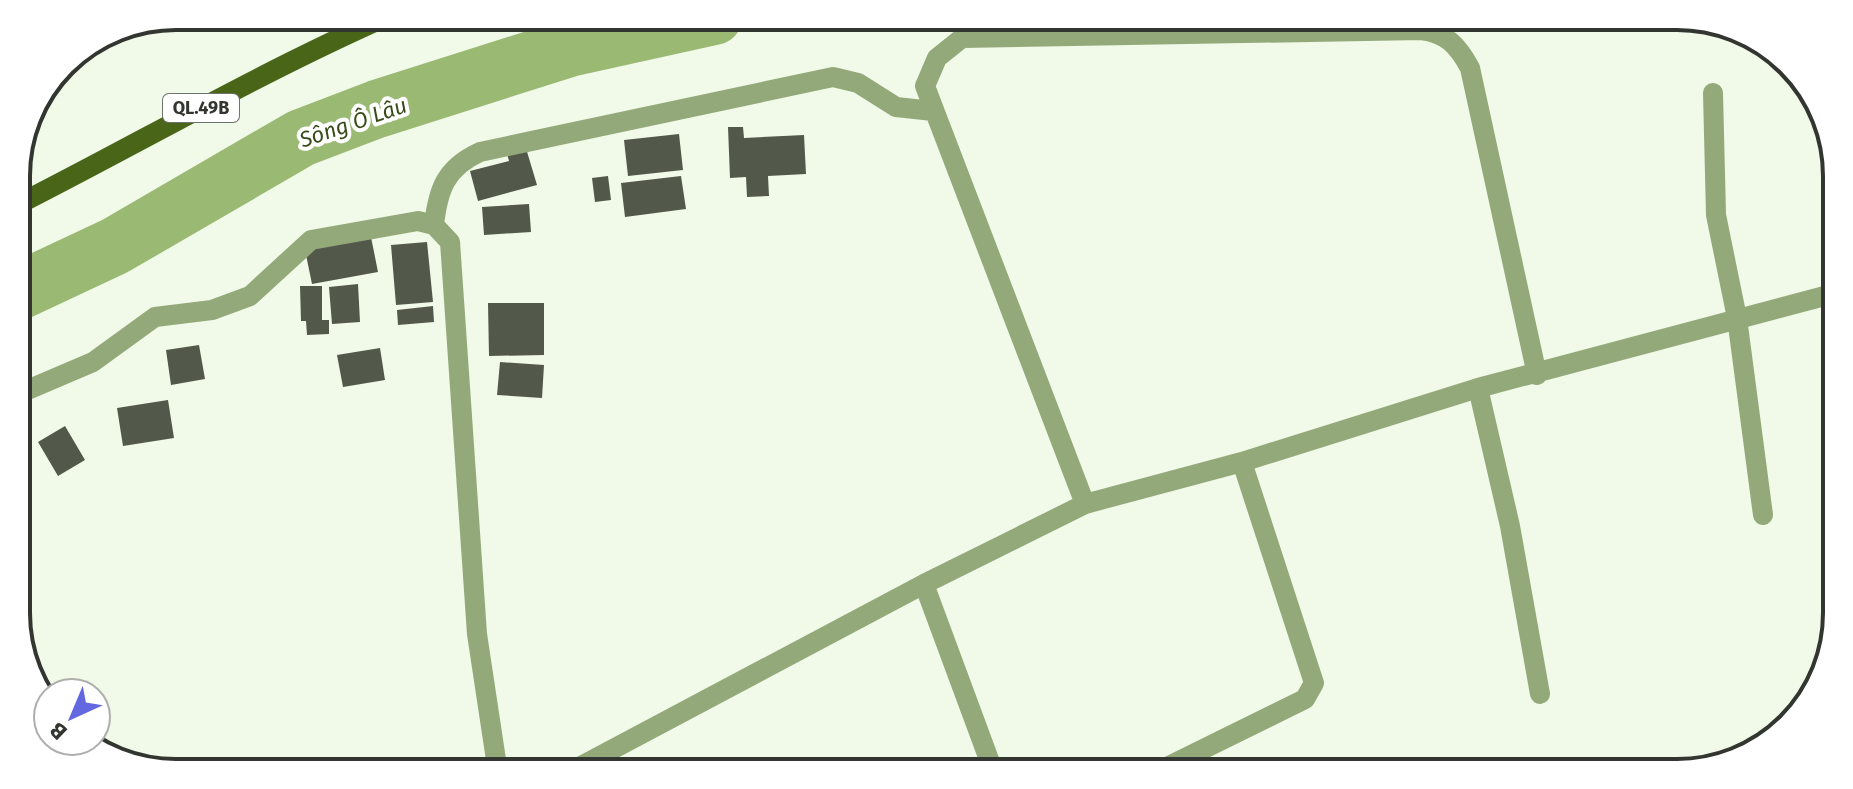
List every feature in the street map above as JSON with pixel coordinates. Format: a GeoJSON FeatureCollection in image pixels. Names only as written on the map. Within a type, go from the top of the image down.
{"type":"FeatureCollection","features":[{"type":"Feature","properties":{"kind":"main road","name":"QL.49B"},"geometry":{"type":"LineString","coordinates":[[30,198],[291,59],[356,30]]}},
{"type":"Feature","properties":{"kind":"street"},"geometry":{"type":"LineString","coordinates":[[1085,504],[925,86],[928,73],[947,47],[962,38],[1435,32],[1460,50],[1470,68],[1537,375]]}},
{"type":"Feature","properties":{"kind":"street"},"geometry":{"type":"LineString","coordinates":[[434,225],[437,195],[443,180],[454,167],[480,152],[833,77],[858,83],[885,103],[933,111]]}},
{"type":"Feature","properties":{"kind":"street"},"geometry":{"type":"LineString","coordinates":[[1713,93],[1716,215],[1737,318],[1763,515]]}},
{"type":"Feature","properties":{"kind":"street"},"geometry":{"type":"LineString","coordinates":[[30,389],[93,362],[155,317],[212,310],[250,296],[311,240],[418,221],[434,225],[450,242],[477,634],[496,759]]}},
{"type":"Feature","properties":{"kind":"street"},"geometry":{"type":"LineString","coordinates":[[594,759],[924,584],[1085,504],[1242,462],[1478,388],[1537,375],[1823,296]]}},
{"type":"Feature","properties":{"kind":"street"},"geometry":{"type":"LineString","coordinates":[[1478,388],[1510,526],[1540,694]]}},
{"type":"Feature","properties":{"kind":"street"},"geometry":{"type":"LineString","coordinates":[[1183,759],[1305,699],[1314,683],[1242,462]]}},
{"type":"Feature","properties":{"kind":"street"},"geometry":{"type":"LineString","coordinates":[[924,584],[989,759]]}},
{"type":"Feature","properties":{"kind":"building"},"geometry":{"type":"Polygon","coordinates":[[[728,127],[743,127],[744,138],[804,135],[806,174],[768,176],[769,196],[747,197],[746,177],[730,178],[728,127]]]}},
{"type":"Feature","properties":{"kind":"building"},"geometry":{"type":"Polygon","coordinates":[[[679,134],[683,170],[628,176],[624,140],[679,134]]]}},
{"type":"Feature","properties":{"kind":"building"},"geometry":{"type":"Polygon","coordinates":[[[525,145],[537,185],[478,201],[470,171],[509,161],[506,150],[525,145]]]}},
{"type":"Feature","properties":{"kind":"building"},"geometry":{"type":"Polygon","coordinates":[[[608,176],[611,200],[595,202],[592,178],[608,176]]]}},
{"type":"Feature","properties":{"kind":"building"},"geometry":{"type":"Polygon","coordinates":[[[681,176],[686,209],[625,217],[621,183],[681,176]]]}},
{"type":"Feature","properties":{"kind":"building"},"geometry":{"type":"Polygon","coordinates":[[[529,204],[531,232],[484,235],[482,207],[529,204]]]}},
{"type":"Feature","properties":{"kind":"building"},"geometry":{"type":"Polygon","coordinates":[[[371,237],[378,272],[312,284],[305,250],[371,237]]]}},
{"type":"Feature","properties":{"kind":"building"},"geometry":{"type":"Polygon","coordinates":[[[427,242],[433,302],[396,305],[391,245],[427,242]]]}},
{"type":"Feature","properties":{"kind":"building"},"geometry":{"type":"Polygon","coordinates":[[[358,284],[360,322],[332,324],[329,287],[358,284]]]}},
{"type":"Feature","properties":{"kind":"building"},"geometry":{"type":"Polygon","coordinates":[[[300,286],[322,286],[322,320],[329,320],[329,334],[307,335],[306,321],[301,321],[300,286]]]}},
{"type":"Feature","properties":{"kind":"building"},"geometry":{"type":"Polygon","coordinates":[[[488,303],[544,303],[544,355],[489,356],[488,303]]]}},
{"type":"Feature","properties":{"kind":"building"},"geometry":{"type":"Polygon","coordinates":[[[433,306],[434,322],[398,325],[397,310],[433,306]]]}},
{"type":"Feature","properties":{"kind":"building"},"geometry":{"type":"Polygon","coordinates":[[[199,345],[205,379],[171,385],[166,350],[199,345]]]}},
{"type":"Feature","properties":{"kind":"building"},"geometry":{"type":"Polygon","coordinates":[[[380,348],[385,380],[343,387],[337,355],[380,348]]]}},
{"type":"Feature","properties":{"kind":"building"},"geometry":{"type":"Polygon","coordinates":[[[500,362],[544,365],[542,398],[497,395],[500,362]]]}},
{"type":"Feature","properties":{"kind":"building"},"geometry":{"type":"Polygon","coordinates":[[[168,400],[174,438],[123,446],[117,408],[168,400]]]}},
{"type":"Feature","properties":{"kind":"building"},"geometry":{"type":"Polygon","coordinates":[[[65,426],[85,460],[58,476],[38,442],[65,426]]]}},
{"type":"Feature","properties":{"kind":"waterway","name":"Sông Ô Lâu"},"geometry":{"type":"LineString","coordinates":[[30,286],[115,246],[301,138],[377,109],[569,48],[651,30]]}}]}
